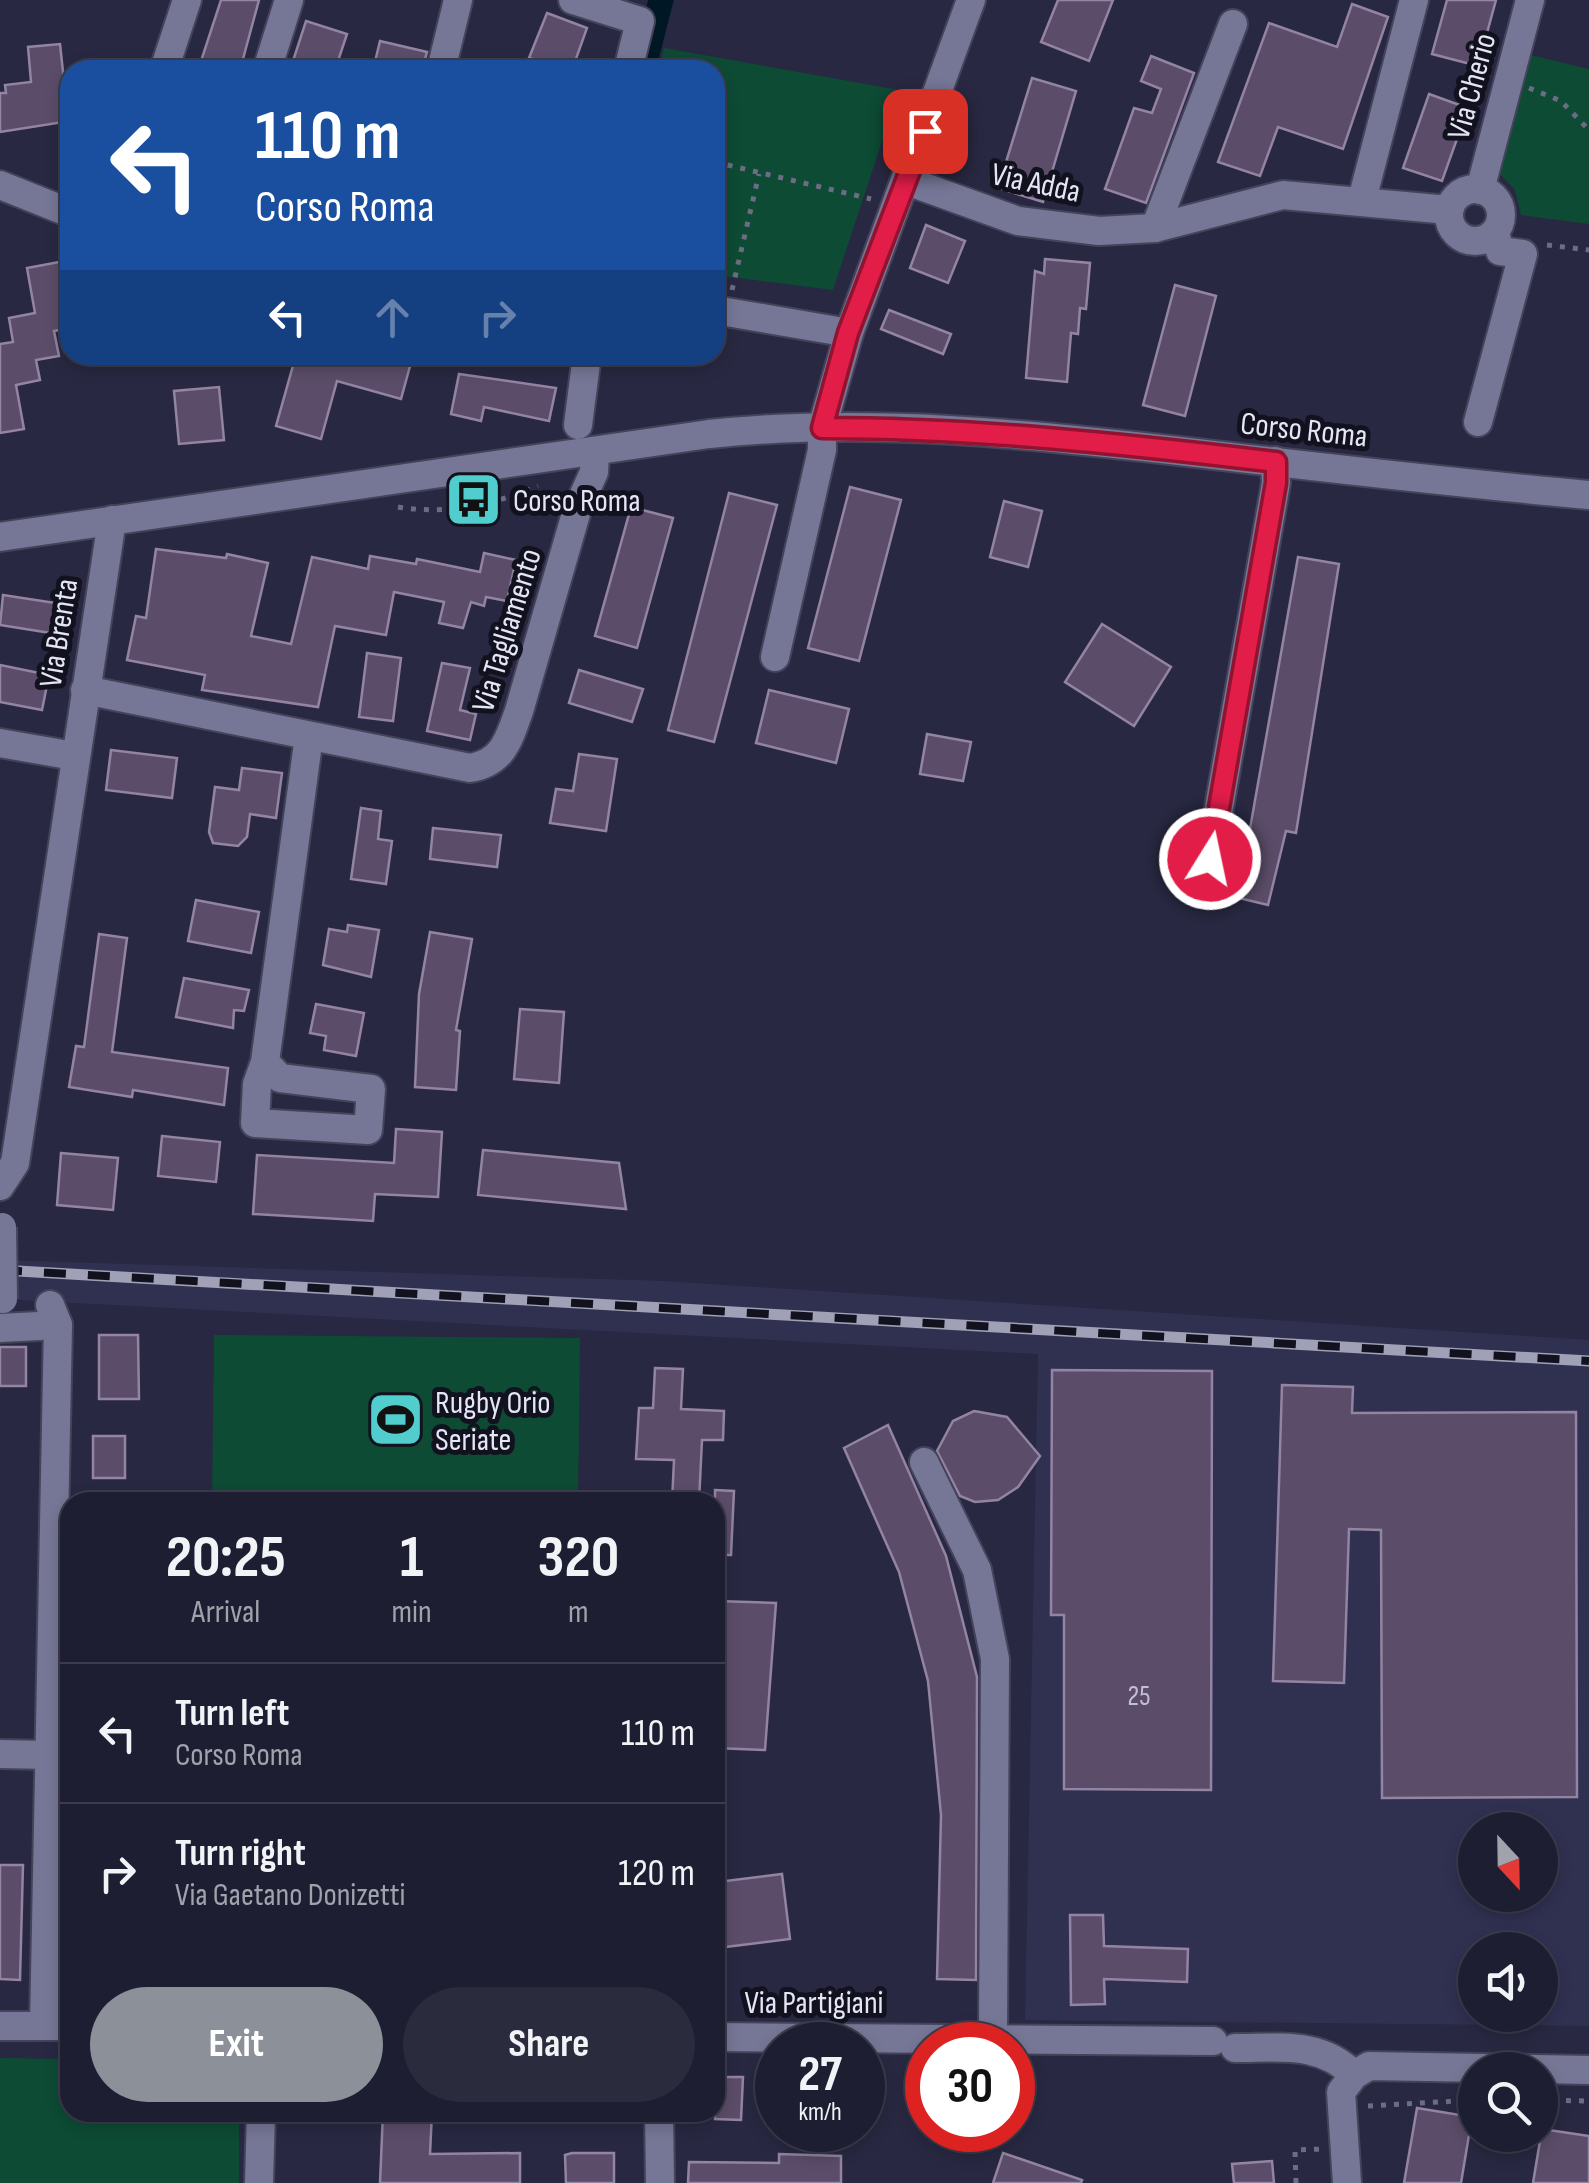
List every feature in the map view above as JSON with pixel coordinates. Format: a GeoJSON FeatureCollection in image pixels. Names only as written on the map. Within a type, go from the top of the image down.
{"type":"FeatureCollection","features":[{"type":"Feature","properties":{"kind":"street"},"geometry":{"type":"LineString","coordinates":[[167,60],[187,0]]}},
{"type":"Feature","properties":{"kind":"street"},"geometry":{"type":"LineString","coordinates":[[270,60],[289,0]]}},
{"type":"Feature","properties":{"kind":"street"},"geometry":{"type":"LineString","coordinates":[[444,60],[458,0]]}},
{"type":"Feature","properties":{"kind":"street"},"geometry":{"type":"LineString","coordinates":[[573,0],[640,21],[630,60]]}},
{"type":"Feature","properties":{"kind":"street"},"geometry":{"type":"LineString","coordinates":[[775,656],[822,450],[822,428],[848,333],[971,0]]}},
{"type":"Feature","properties":{"kind":"street"},"geometry":{"type":"LineString","coordinates":[[1362,200],[1414,0]]}},
{"type":"Feature","properties":{"kind":"street","name":"Via Cherio"},"geometry":{"type":"LineString","coordinates":[[1480,190],[1530,0]]}},
{"type":"Feature","properties":{"kind":"street"},"geometry":{"type":"LineString","coordinates":[[1155,228],[1233,24]]}},
{"type":"Feature","properties":{"kind":"street","name":"Via Adda"},"geometry":{"type":"LineString","coordinates":[[906,180],[1018,221],[1099,231],[1155,228],[1283,196],[1449,210]]}},
{"type":"Feature","properties":{"kind":"street"},"geometry":{"type":"LineString","coordinates":[[0,185],[60,209]]}},
{"type":"Feature","properties":{"kind":"street"},"geometry":{"type":"LineString","coordinates":[[1478,422],[1523,254],[1500,251],[1495,233],[1501,221],[1500,207],[1492,196],[1480,190],[1467,190],[1449,210],[1457,235],[1470,242],[1495,233]]}},
{"type":"Feature","properties":{"kind":"street"},"geometry":{"type":"LineString","coordinates":[[725,312],[848,333]]}},
{"type":"Feature","properties":{"kind":"street"},"geometry":{"type":"LineString","coordinates":[[578,426],[586,365]]}},
{"type":"Feature","properties":{"kind":"street","name":"Corso Roma"},"geometry":{"type":"LineString","coordinates":[[0,537],[715,434],[822,428],[911,427],[1044,435],[1589,495]]}},
{"type":"Feature","properties":{"kind":"street","name":"Via Tagliamento"},"geometry":{"type":"LineString","coordinates":[[85,690],[470,768],[498,757],[508,743],[548,622],[577,510],[594,472],[595,450]]}},
{"type":"Feature","properties":{"kind":"street"},"geometry":{"type":"LineString","coordinates":[[1210,859],[1276,483],[1276,462]]}},
{"type":"Feature","properties":{"kind":"street","name":"Via Brenta"},"geometry":{"type":"LineString","coordinates":[[0,1186],[15,1163],[112,520]]}},
{"type":"Feature","properties":{"kind":"street"},"geometry":{"type":"LineString","coordinates":[[264,1062],[309,736]]}},
{"type":"Feature","properties":{"kind":"street"},"geometry":{"type":"LineString","coordinates":[[0,743],[74,756]]}},
{"type":"Feature","properties":{"kind":"street"},"geometry":{"type":"LineString","coordinates":[[0,2026],[57,2026],[49,1755],[54,1315],[1,1313],[2,1227]]}},
{"type":"Feature","properties":{"kind":"street"},"geometry":{"type":"LineString","coordinates":[[924,1462],[977,1570],[995,1659],[993,2022]]}},
{"type":"Feature","properties":{"kind":"street"},"geometry":{"type":"LineString","coordinates":[[0,1754],[49,1755]]}},
{"type":"Feature","properties":{"kind":"street","name":"Via Partigiani"},"geometry":{"type":"LineString","coordinates":[[725,2037],[905,2038]]}},
{"type":"Feature","properties":{"kind":"street","name":"Via Partigiani"},"geometry":{"type":"LineString","coordinates":[[1035,2040],[1314,2049],[1337,2058],[1354,2075]]}},
{"type":"Feature","properties":{"kind":"street"},"geometry":{"type":"LineString","coordinates":[[1347,2183],[1342,2092],[1354,2075],[1386,2064],[1589,2070]]}},
{"type":"Feature","properties":{"kind":"street"},"geometry":{"type":"LineString","coordinates":[[259,2183],[261,2122]]}},
{"type":"Feature","properties":{"kind":"street"},"geometry":{"type":"LineString","coordinates":[[659,2122],[660,2183]]}},
{"type":"Feature","properties":{"kind":"path"},"geometry":{"type":"LineString","coordinates":[[1507,82],[1562,101],[1589,130]]}},
{"type":"Feature","properties":{"kind":"path"},"geometry":{"type":"LineString","coordinates":[[725,164],[870,199],[876,184]]}},
{"type":"Feature","properties":{"kind":"path"},"geometry":{"type":"LineString","coordinates":[[725,296],[759,173]]}},
{"type":"Feature","properties":{"kind":"path"},"geometry":{"type":"LineString","coordinates":[[1539,244],[1589,250]]}},
{"type":"Feature","properties":{"kind":"path"},"geometry":{"type":"LineString","coordinates":[[1558,2100],[1589,2101]]}},
{"type":"Feature","properties":{"kind":"path"},"geometry":{"type":"LineString","coordinates":[[1359,2107],[1458,2101]]}},
{"type":"Feature","properties":{"kind":"path"},"geometry":{"type":"LineString","coordinates":[[1296,2183],[1295,2150],[1324,2149],[1322,2130]]}},
{"type":"Feature","properties":{"kind":"shaded area"},"geometry":{"type":"Polygon","coordinates":[[[0,1260],[664,1281],[1589,1340],[1589,2026],[1558,2026],[1558,1932],[1458,1932],[1458,2025],[1025,2020],[1038,1354],[0,1299],[0,1260]]]}},
{"type":"Feature","properties":{"kind":"green space"},"geometry":{"type":"Polygon","coordinates":[[[664,48],[899,90],[833,290],[725,276],[725,60],[661,60],[664,48]]]}},
{"type":"Feature","properties":{"kind":"green space"},"geometry":{"type":"Polygon","coordinates":[[[1530,55],[1589,69],[1589,224],[1521,215],[1515,190],[1499,173],[1530,55]]]}},
{"type":"Feature","properties":{"kind":"green space","name":"Rugby Orio Seriate"},"geometry":{"type":"Polygon","coordinates":[[[214,1335],[580,1338],[578,1492],[212,1492],[214,1335]]]}},
{"type":"Feature","properties":{"kind":"green space"},"geometry":{"type":"Polygon","coordinates":[[[0,2058],[60,2059],[60,2122],[239,2122],[239,2183],[0,2183],[0,2058]]]}},
{"type":"Feature","properties":{"kind":"building"},"geometry":{"type":"Polygon","coordinates":[[[221,0],[259,0],[243,60],[201,60],[221,0]]]}},
{"type":"Feature","properties":{"kind":"building"},"geometry":{"type":"Polygon","coordinates":[[[1058,0],[1113,0],[1089,61],[1041,42],[1058,0]]]}},
{"type":"Feature","properties":{"kind":"building"},"geometry":{"type":"Polygon","coordinates":[[[1447,0],[1496,0],[1478,66],[1432,54],[1447,0]]]}},
{"type":"Feature","properties":{"kind":"building"},"geometry":{"type":"Polygon","coordinates":[[[1352,4],[1388,17],[1343,149],[1278,127],[1260,176],[1218,162],[1269,23],[1337,47],[1352,4]]]}},
{"type":"Feature","properties":{"kind":"building"},"geometry":{"type":"Polygon","coordinates":[[[547,13],[587,28],[576,60],[529,58],[547,13]]]}},
{"type":"Feature","properties":{"kind":"building"},"geometry":{"type":"Polygon","coordinates":[[[306,21],[347,34],[338,60],[293,60],[306,21]]]}},
{"type":"Feature","properties":{"kind":"building"},"geometry":{"type":"Polygon","coordinates":[[[380,41],[427,52],[425,60],[375,60],[380,41]]]}},
{"type":"Feature","properties":{"kind":"building"},"geometry":{"type":"Polygon","coordinates":[[[60,44],[60,123],[0,132],[0,93],[6,93],[5,85],[31,82],[28,47],[60,44]]]}},
{"type":"Feature","properties":{"kind":"building"},"geometry":{"type":"Polygon","coordinates":[[[1151,56],[1194,73],[1146,203],[1105,189],[1134,108],[1152,113],[1161,89],[1141,81],[1151,56]]]}},
{"type":"Feature","properties":{"kind":"building"},"geometry":{"type":"Polygon","coordinates":[[[1032,78],[1076,91],[1043,202],[998,188],[1032,78]]]}},
{"type":"Feature","properties":{"kind":"building"},"geometry":{"type":"Polygon","coordinates":[[[1429,94],[1468,108],[1442,181],[1403,168],[1429,94]]]}},
{"type":"Feature","properties":{"kind":"building"},"geometry":{"type":"Polygon","coordinates":[[[926,225],[965,241],[948,283],[910,268],[926,225]]]}},
{"type":"Feature","properties":{"kind":"building"},"geometry":{"type":"Polygon","coordinates":[[[1045,259],[1090,263],[1086,309],[1080,308],[1078,334],[1071,333],[1067,382],[1026,378],[1035,271],[1044,274],[1045,259]]]}},
{"type":"Feature","properties":{"kind":"building"},"geometry":{"type":"Polygon","coordinates":[[[60,262],[60,330],[54,331],[59,356],[36,360],[40,380],[16,385],[24,429],[0,433],[0,344],[13,342],[9,318],[35,313],[27,268],[60,262]]]}},
{"type":"Feature","properties":{"kind":"building"},"geometry":{"type":"Polygon","coordinates":[[[1175,285],[1216,296],[1185,416],[1143,405],[1175,285]]]}},
{"type":"Feature","properties":{"kind":"building"},"geometry":{"type":"Polygon","coordinates":[[[889,310],[951,334],[943,354],[881,329],[889,310]]]}},
{"type":"Feature","properties":{"kind":"building"},"geometry":{"type":"Polygon","coordinates":[[[293,365],[410,365],[401,399],[337,381],[321,439],[276,426],[293,365]]]}},
{"type":"Feature","properties":{"kind":"building"},"geometry":{"type":"Polygon","coordinates":[[[459,374],[556,388],[549,421],[484,407],[481,421],[451,414],[459,374]]]}},
{"type":"Feature","properties":{"kind":"building"},"geometry":{"type":"Polygon","coordinates":[[[219,387],[224,440],[179,444],[174,391],[219,387]]]}},
{"type":"Feature","properties":{"kind":"building"},"geometry":{"type":"Polygon","coordinates":[[[850,487],[901,500],[859,661],[808,648],[850,487]]]}},
{"type":"Feature","properties":{"kind":"building"},"geometry":{"type":"Polygon","coordinates":[[[729,493],[777,505],[714,742],[668,730],[729,493]]]}},
{"type":"Feature","properties":{"kind":"building"},"geometry":{"type":"Polygon","coordinates":[[[1004,501],[1042,511],[1028,567],[990,557],[1004,501]]]}},
{"type":"Feature","properties":{"kind":"building"},"geometry":{"type":"Polygon","coordinates":[[[631,507],[673,518],[637,648],[595,636],[631,507]]]}},
{"type":"Feature","properties":{"kind":"building"},"geometry":{"type":"Polygon","coordinates":[[[156,549],[226,558],[227,554],[268,563],[251,636],[291,644],[312,557],[368,569],[370,556],[416,564],[417,559],[480,572],[484,553],[516,560],[507,601],[486,597],[484,606],[471,602],[463,628],[439,623],[444,602],[394,592],[386,635],[335,626],[318,707],[202,690],[205,675],[127,660],[136,616],[146,618],[156,549]]]}},
{"type":"Feature","properties":{"kind":"building"},"geometry":{"type":"Polygon","coordinates":[[[1298,557],[1339,564],[1296,833],[1286,831],[1268,905],[1214,892],[1229,853],[1245,857],[1298,557]]]}},
{"type":"Feature","properties":{"kind":"building"},"geometry":{"type":"Polygon","coordinates":[[[3,595],[62,604],[57,634],[0,625],[3,595]]]}},
{"type":"Feature","properties":{"kind":"building"},"geometry":{"type":"Polygon","coordinates":[[[1102,624],[1171,667],[1134,726],[1065,682],[1102,624]]]}},
{"type":"Feature","properties":{"kind":"building"},"geometry":{"type":"Polygon","coordinates":[[[367,653],[401,658],[393,721],[359,717],[367,653]]]}},
{"type":"Feature","properties":{"kind":"building"},"geometry":{"type":"Polygon","coordinates":[[[442,663],[470,668],[460,710],[476,714],[470,740],[427,731],[442,663]]]}},
{"type":"Feature","properties":{"kind":"building"},"geometry":{"type":"Polygon","coordinates":[[[0,665],[49,675],[42,710],[0,702],[0,665]]]}},
{"type":"Feature","properties":{"kind":"building"},"geometry":{"type":"Polygon","coordinates":[[[579,670],[643,689],[632,722],[569,703],[579,670]]]}},
{"type":"Feature","properties":{"kind":"building"},"geometry":{"type":"Polygon","coordinates":[[[769,690],[849,709],[836,763],[756,743],[769,690]]]}},
{"type":"Feature","properties":{"kind":"building"},"geometry":{"type":"Polygon","coordinates":[[[927,734],[971,742],[963,781],[920,774],[927,734]]]}},
{"type":"Feature","properties":{"kind":"building"},"geometry":{"type":"Polygon","coordinates":[[[111,750],[177,758],[172,798],[106,790],[111,750]]]}},
{"type":"Feature","properties":{"kind":"building"},"geometry":{"type":"Polygon","coordinates":[[[579,754],[617,759],[606,831],[550,823],[556,789],[573,791],[579,754]]]}},
{"type":"Feature","properties":{"kind":"building"},"geometry":{"type":"Polygon","coordinates":[[[242,768],[282,773],[276,818],[250,814],[247,837],[238,846],[213,843],[209,832],[215,787],[239,790],[242,768]]]}},
{"type":"Feature","properties":{"kind":"building"},"geometry":{"type":"Polygon","coordinates":[[[361,808],[381,811],[378,839],[392,841],[386,884],[351,879],[361,808]]]}},
{"type":"Feature","properties":{"kind":"building"},"geometry":{"type":"Polygon","coordinates":[[[433,828],[501,835],[497,867],[430,859],[433,828]]]}},
{"type":"Feature","properties":{"kind":"building"},"geometry":{"type":"Polygon","coordinates":[[[196,900],[259,912],[251,953],[188,941],[196,900]]]}},
{"type":"Feature","properties":{"kind":"building"},"geometry":{"type":"Polygon","coordinates":[[[348,925],[379,930],[371,977],[323,965],[329,929],[347,932],[348,925]]]}},
{"type":"Feature","properties":{"kind":"building"},"geometry":{"type":"Polygon","coordinates":[[[430,932],[472,939],[456,1030],[460,1031],[456,1090],[415,1087],[419,994],[430,932]]]}},
{"type":"Feature","properties":{"kind":"building"},"geometry":{"type":"Polygon","coordinates":[[[99,934],[127,938],[112,1052],[228,1068],[224,1105],[133,1090],[132,1097],[69,1087],[76,1046],[84,1047],[99,934]]]}},
{"type":"Feature","properties":{"kind":"building"},"geometry":{"type":"Polygon","coordinates":[[[184,978],[249,990],[244,1011],[234,1010],[233,1028],[176,1017],[184,978]]]}},
{"type":"Feature","properties":{"kind":"building"},"geometry":{"type":"Polygon","coordinates":[[[316,1004],[364,1013],[356,1056],[324,1050],[326,1036],[310,1033],[316,1004]]]}},
{"type":"Feature","properties":{"kind":"building"},"geometry":{"type":"Polygon","coordinates":[[[520,1009],[564,1012],[559,1083],[514,1079],[520,1009]]]}},
{"type":"Feature","properties":{"kind":"building"},"geometry":{"type":"Polygon","coordinates":[[[396,1129],[442,1132],[438,1197],[375,1194],[373,1221],[253,1214],[257,1155],[394,1163],[396,1129]]]}},
{"type":"Feature","properties":{"kind":"building"},"geometry":{"type":"Polygon","coordinates":[[[162,1136],[220,1142],[216,1182],[158,1176],[162,1136]]]}},
{"type":"Feature","properties":{"kind":"building"},"geometry":{"type":"Polygon","coordinates":[[[483,1150],[619,1163],[626,1209],[478,1195],[483,1150]]]}},
{"type":"Feature","properties":{"kind":"building"},"geometry":{"type":"Polygon","coordinates":[[[61,1153],[118,1158],[113,1210],[57,1205],[61,1153]]]}},
{"type":"Feature","properties":{"kind":"building"},"geometry":{"type":"Polygon","coordinates":[[[99,1335],[138,1335],[139,1399],[99,1399],[99,1335]]]}},
{"type":"Feature","properties":{"kind":"building"},"geometry":{"type":"Polygon","coordinates":[[[0,1347],[26,1347],[26,1386],[0,1386],[0,1347]]]}},
{"type":"Feature","properties":{"kind":"building"},"geometry":{"type":"Polygon","coordinates":[[[655,1368],[683,1369],[681,1409],[724,1411],[723,1440],[702,1440],[699,1492],[672,1492],[674,1460],[636,1459],[639,1408],[653,1408],[655,1368]]]}},
{"type":"Feature","properties":{"kind":"building"},"geometry":{"type":"Polygon","coordinates":[[[1052,1370],[1212,1371],[1211,1790],[1064,1789],[1064,1615],[1051,1615],[1052,1370]]]}},
{"type":"Feature","properties":{"kind":"building"},"geometry":{"type":"Polygon","coordinates":[[[1282,1385],[1353,1387],[1352,1413],[1576,1412],[1577,1797],[1382,1798],[1381,1530],[1349,1529],[1344,1683],[1273,1681],[1282,1385]]]}},
{"type":"Feature","properties":{"kind":"building"},"geometry":{"type":"Polygon","coordinates":[[[974,1411],[1007,1417],[1040,1456],[1018,1487],[998,1500],[975,1502],[960,1496],[937,1451],[953,1421],[974,1411]]]}},
{"type":"Feature","properties":{"kind":"building"},"geometry":{"type":"Polygon","coordinates":[[[888,1425],[946,1556],[977,1677],[976,1980],[937,1979],[941,1815],[928,1681],[899,1572],[844,1448],[888,1425]]]}},
{"type":"Feature","properties":{"kind":"building"},"geometry":{"type":"Polygon","coordinates":[[[93,1436],[125,1436],[125,1478],[93,1478],[93,1436]]]}},
{"type":"Feature","properties":{"kind":"building"},"geometry":{"type":"Polygon","coordinates":[[[734,1491],[731,1555],[725,1555],[725,1492],[715,1492],[734,1491]]]}},
{"type":"Feature","properties":{"kind":"building"},"geometry":{"type":"Polygon","coordinates":[[[725,1601],[776,1603],[765,1750],[725,1748],[725,1601]]]}},
{"type":"Feature","properties":{"kind":"building"},"geometry":{"type":"Polygon","coordinates":[[[0,1865],[23,1865],[20,1980],[0,1979],[0,1865]]]}},
{"type":"Feature","properties":{"kind":"building"},"geometry":{"type":"Polygon","coordinates":[[[782,1874],[790,1939],[725,1947],[725,1881],[782,1874]]]}},
{"type":"Feature","properties":{"kind":"building"},"geometry":{"type":"Polygon","coordinates":[[[1070,1915],[1103,1915],[1104,1946],[1188,1949],[1187,1982],[1104,1979],[1105,2004],[1071,2005],[1070,1915]]]}},
{"type":"Feature","properties":{"kind":"building"},"geometry":{"type":"Polygon","coordinates":[[[725,2077],[743,2077],[741,2120],[725,2119],[725,2077]]]}},
{"type":"Feature","properties":{"kind":"building"},"geometry":{"type":"Polygon","coordinates":[[[1417,2108],[1458,2115],[1458,2152],[1466,2152],[1461,2183],[1404,2183],[1417,2108]]]}},
{"type":"Feature","properties":{"kind":"building"},"geometry":{"type":"Polygon","coordinates":[[[383,2122],[432,2122],[430,2154],[520,2153],[520,2183],[380,2183],[383,2122]]]}},
{"type":"Feature","properties":{"kind":"building"},"geometry":{"type":"Polygon","coordinates":[[[1558,2131],[1589,2136],[1589,2183],[1533,2183],[1538,2152],[1558,2152],[1558,2131]]]}},
{"type":"Feature","properties":{"kind":"building"},"geometry":{"type":"Polygon","coordinates":[[[614,2153],[614,2183],[566,2183],[565,2155],[614,2153]]]}},
{"type":"Feature","properties":{"kind":"building"},"geometry":{"type":"Polygon","coordinates":[[[1003,2153],[1082,2180],[1081,2183],[993,2183],[1003,2153]]]}},
{"type":"Feature","properties":{"kind":"building"},"geometry":{"type":"Polygon","coordinates":[[[779,2154],[841,2156],[841,2183],[688,2183],[689,2162],[779,2163],[779,2154]]]}},
{"type":"Feature","properties":{"kind":"building"},"geometry":{"type":"Polygon","coordinates":[[[1272,2161],[1274,2183],[1234,2183],[1232,2164],[1272,2161]]]}},
{"type":"Feature","properties":{"kind":"waterway"},"geometry":{"type":"LineString","coordinates":[[646,60],[661,0]]}},
{"type":"Feature","properties":{"kind":"railway"},"geometry":{"type":"LineString","coordinates":[[0,1270],[1589,1361]]}},
{"type":"Feature","properties":{"kind":"place","name":"Corso Roma"},"geometry":{"type":"Point","coordinates":[474,500]}},
{"type":"Feature","properties":{"kind":"place","name":"Rugby Orio Seriate"},"geometry":{"type":"Point","coordinates":[396,1420]}},
{"type":"Feature","properties":{"kind":"route"},"geometry":{"type":"LineString","coordinates":[[925,131],[848,333],[822,428],[911,427],[1044,435],[1276,462],[1276,483],[1210,859]]}}]}
